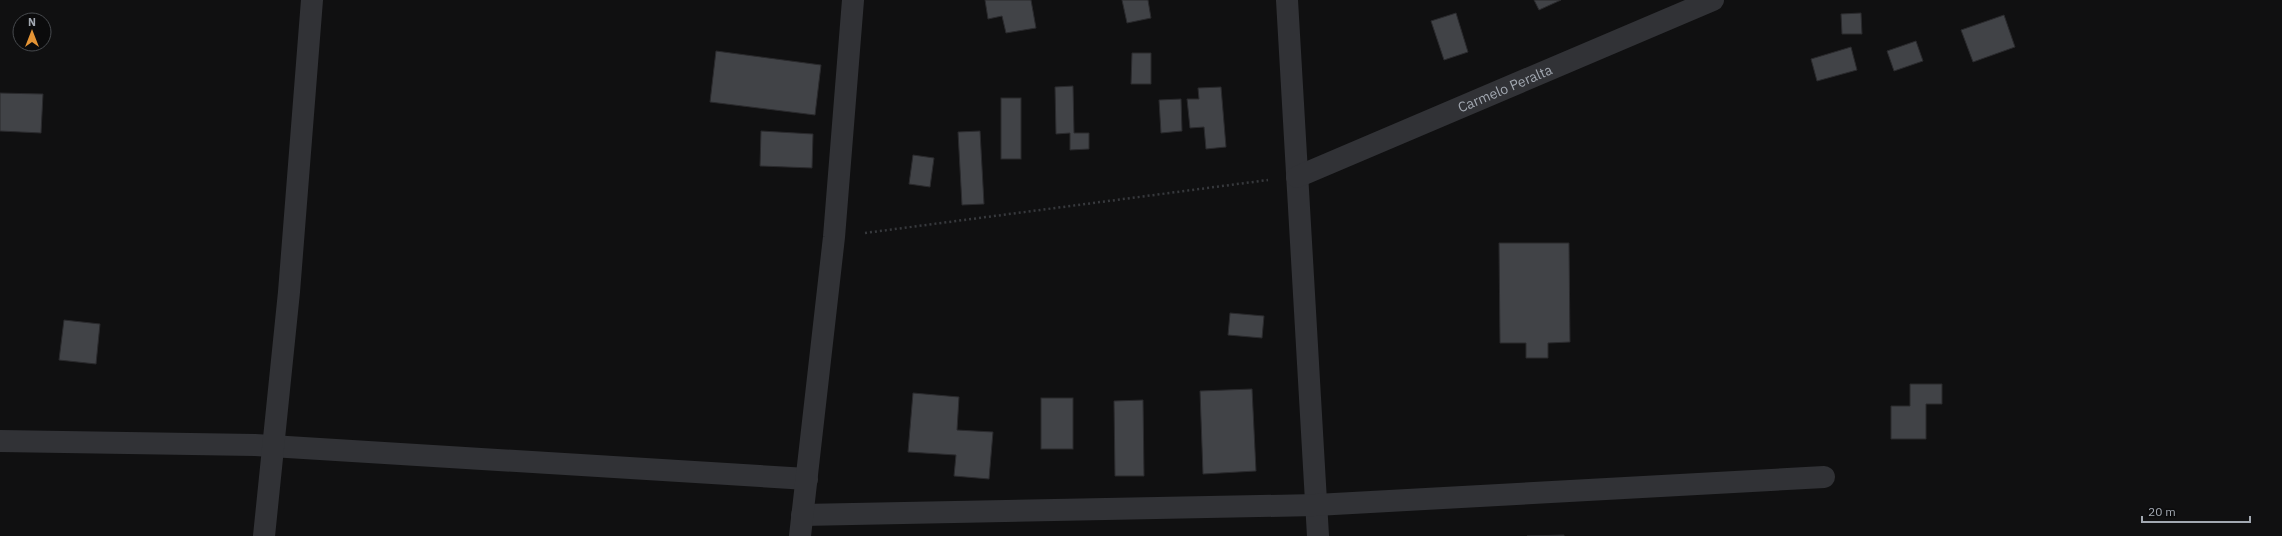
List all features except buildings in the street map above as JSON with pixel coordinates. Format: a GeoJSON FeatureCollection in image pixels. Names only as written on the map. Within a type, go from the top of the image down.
{"type":"FeatureCollection","features":[{"type":"Feature","properties":{"kind":"street"},"geometry":{"type":"LineString","coordinates":[[264,536],[274,446],[312,0]]}},
{"type":"Feature","properties":{"kind":"street"},"geometry":{"type":"LineString","coordinates":[[852,0],[834,237],[801,526],[1316,505],[1824,477]]}},
{"type":"Feature","properties":{"kind":"street"},"geometry":{"type":"LineString","coordinates":[[1287,0],[1318,536]]}},
{"type":"Feature","properties":{"kind":"street","name":"Carmelo Peralta"},"geometry":{"type":"LineString","coordinates":[[1297,177],[1684,6],[1713,0]]}},
{"type":"Feature","properties":{"kind":"street"},"geometry":{"type":"LineString","coordinates":[[0,441],[274,446],[807,478]]}},
{"type":"Feature","properties":{"kind":"path"},"geometry":{"type":"LineString","coordinates":[[834,237],[1297,177]]}}]}
